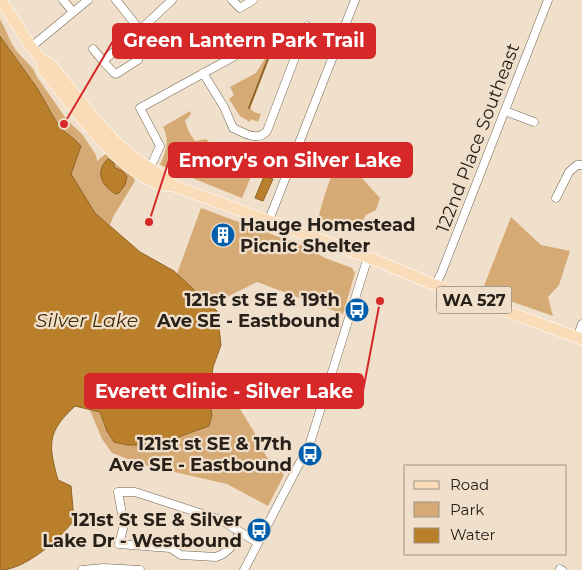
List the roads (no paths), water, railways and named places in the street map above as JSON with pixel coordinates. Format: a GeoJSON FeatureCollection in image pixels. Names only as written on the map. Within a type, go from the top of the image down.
{"type":"FeatureCollection","features":[{"type":"Feature","properties":{"kind":"main road","name":"WA 527"},"geometry":{"type":"LineString","coordinates":[[0,0],[31,47],[41,59],[51,65],[113,139],[127,152],[164,176],[174,186]]}},
{"type":"Feature","properties":{"kind":"main road","name":"WA 527"},"geometry":{"type":"LineString","coordinates":[[41,59],[44,70],[100,138],[118,157],[145,177],[160,185],[174,186],[269,220],[368,257],[435,285],[579,338]]}},
{"type":"Feature","properties":{"kind":"street"},"geometry":{"type":"LineString","coordinates":[[63,0],[73,12]]}},
{"type":"Feature","properties":{"kind":"street"},"geometry":{"type":"LineString","coordinates":[[31,47],[88,0]]}},
{"type":"Feature","properties":{"kind":"street"},"geometry":{"type":"LineString","coordinates":[[116,0],[140,30]]}},
{"type":"Feature","properties":{"kind":"street"},"geometry":{"type":"LineString","coordinates":[[103,61],[128,41],[172,0]]}},
{"type":"Feature","properties":{"kind":"street"},"geometry":{"type":"LineString","coordinates":[[232,0],[240,8],[252,0]]}},
{"type":"Feature","properties":{"kind":"street"},"geometry":{"type":"LineString","coordinates":[[269,220],[354,0]]}},
{"type":"Feature","properties":{"kind":"street","name":"122nd Place Southeast"},"geometry":{"type":"LineString","coordinates":[[435,285],[441,274],[548,0]]}},
{"type":"Feature","properties":{"kind":"street"},"geometry":{"type":"LineString","coordinates":[[203,73],[224,107],[233,128],[256,137],[262,136],[267,131],[306,26]]}},
{"type":"Feature","properties":{"kind":"street"},"geometry":{"type":"LineString","coordinates":[[92,49],[112,72],[116,74],[136,62],[137,57],[128,41]]}},
{"type":"Feature","properties":{"kind":"street"},"geometry":{"type":"LineString","coordinates":[[150,168],[160,146],[140,108],[255,46]]}},
{"type":"Feature","properties":{"kind":"street"},"geometry":{"type":"LineString","coordinates":[[505,111],[534,122]]}},
{"type":"Feature","properties":{"kind":"street"},"geometry":{"type":"LineString","coordinates":[[556,198],[569,172],[578,165],[582,165]]}},
{"type":"Feature","properties":{"kind":"street"},"geometry":{"type":"LineString","coordinates":[[244,570],[310,443],[368,257]]}},
{"type":"Feature","properties":{"kind":"street"},"geometry":{"type":"LineString","coordinates":[[579,338],[582,324]]}},
{"type":"Feature","properties":{"kind":"street"},"geometry":{"type":"LineString","coordinates":[[240,532],[230,548],[216,557],[181,555],[170,548],[119,544],[124,525],[118,492],[136,492],[220,520],[240,532],[258,543]]}},
{"type":"Feature","properties":{"kind":"street"},"geometry":{"type":"LineString","coordinates":[[82,570],[104,568],[140,570]]}},
{"type":"Feature","properties":{"kind":"water","name":"Silver Lake"},"geometry":{"type":"Polygon","coordinates":[[[0,36],[37,88],[60,128],[81,146],[71,174],[95,213],[140,252],[174,271],[217,311],[221,345],[213,367],[209,398],[212,415],[209,426],[181,436],[166,445],[128,445],[114,442],[107,431],[100,412],[75,406],[66,415],[59,423],[52,439],[52,457],[58,480],[71,486],[74,520],[60,536],[31,559],[10,569],[0,570],[0,36]]]}},
{"type":"Feature","properties":{"kind":"water"},"geometry":{"type":"Polygon","coordinates":[[[108,159],[114,163],[114,167],[127,176],[125,185],[116,194],[104,183],[101,174],[101,169],[108,159]]]}},
{"type":"Feature","properties":{"kind":"water"},"geometry":{"type":"Polygon","coordinates":[[[264,176],[273,179],[263,201],[255,198],[264,176]]]}},
{"type":"Feature","properties":{"kind":"waterway"},"geometry":{"type":"LineString","coordinates":[[249,108],[280,28]]}},
{"type":"Feature","properties":{"kind":"place","name":"Green Lantern Park Trail"},"geometry":{"type":"Point","coordinates":[64,124]}},
{"type":"Feature","properties":{"kind":"place","name":"Emory's on Silver Lake"},"geometry":{"type":"Point","coordinates":[149,222]}},
{"type":"Feature","properties":{"kind":"place","name":"Hauge Homestead Picnic Shelter"},"geometry":{"type":"Point","coordinates":[223,235]}},
{"type":"Feature","properties":{"kind":"place","name":"Everett Clinic - Silver Lake"},"geometry":{"type":"Point","coordinates":[380,301]}},
{"type":"Feature","properties":{"kind":"place","name":"121st st SE & 19th Ave SE - Eastbound"},"geometry":{"type":"Point","coordinates":[357,310]}},
{"type":"Feature","properties":{"kind":"place","name":"121st st SE & 17th Ave SE - Eastbound"},"geometry":{"type":"Point","coordinates":[310,454]}},
{"type":"Feature","properties":{"kind":"place","name":"121st St SE & Silver Lake Dr - Westbound"},"geometry":{"type":"Point","coordinates":[259,530]}}]}
